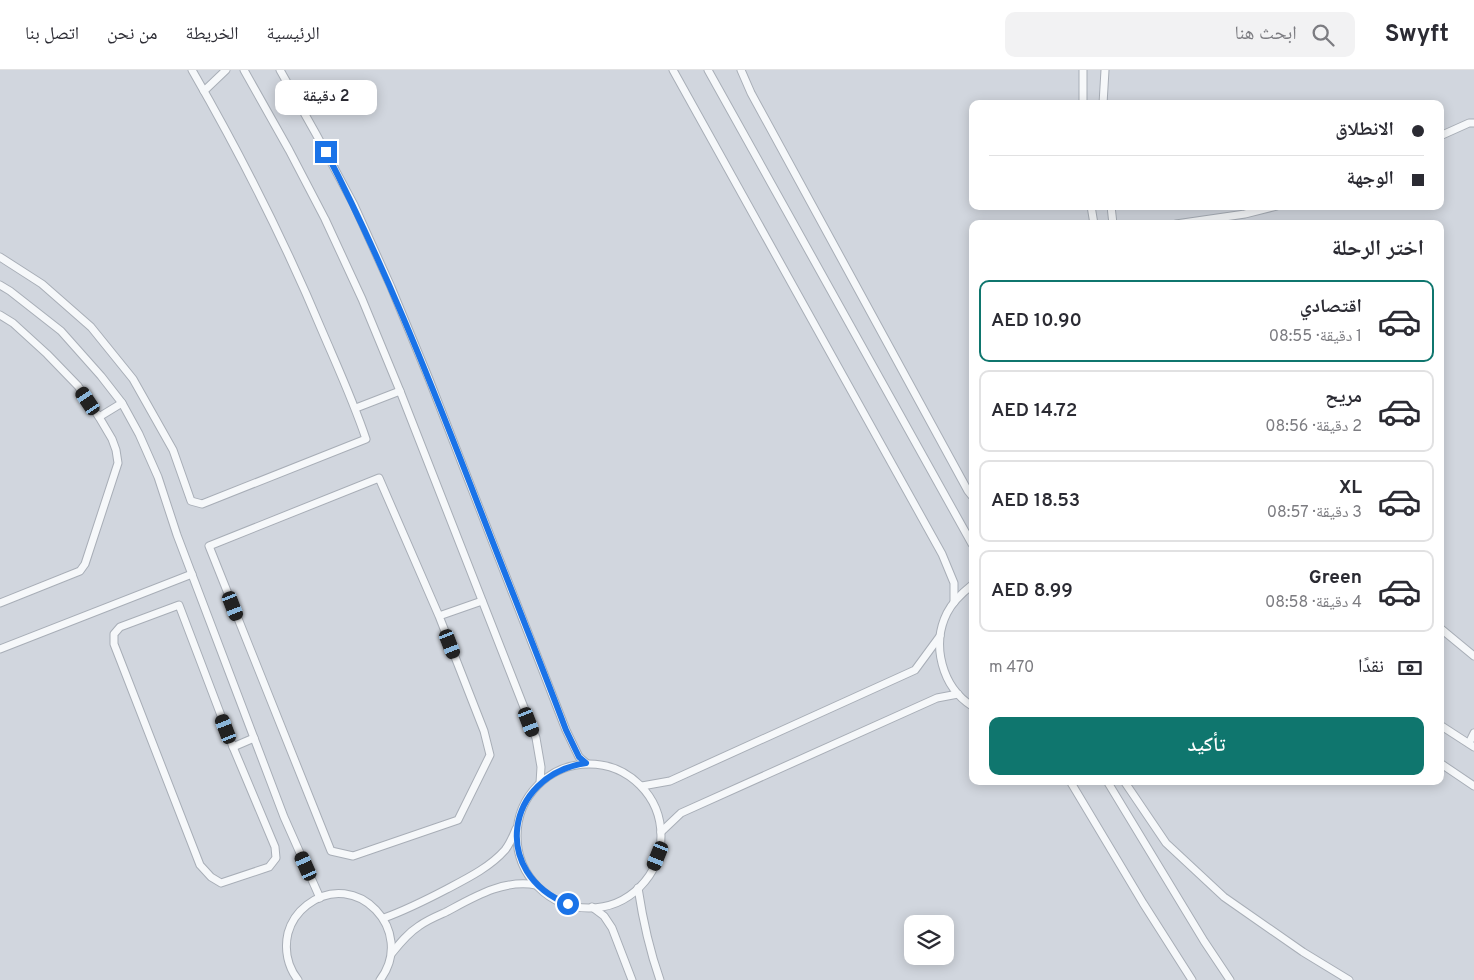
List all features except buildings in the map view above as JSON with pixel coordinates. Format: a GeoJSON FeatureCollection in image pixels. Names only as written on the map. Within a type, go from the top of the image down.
{"type":"FeatureCollection","features":[{"type":"Feature","properties":{"kind":"lane"},"geometry":{"type":"LineString","coordinates":[[0,257],[42,284],[92,327],[128,373],[173,450],[191,501],[202,504],[366,439],[356,408],[293,262],[246,168],[192,70]]}},
{"type":"Feature","properties":{"kind":"lane"},"geometry":{"type":"LineString","coordinates":[[204,91],[226,70]]}},
{"type":"Feature","properties":{"kind":"lane"},"geometry":{"type":"LineString","coordinates":[[244,70],[325,219],[362,300],[400,391],[536,738],[541,767],[540,783]]}},
{"type":"Feature","properties":{"kind":"lane"},"geometry":{"type":"LineString","coordinates":[[280,70],[354,205],[391,287],[429,379],[566,730],[579,757],[586,763]]}},
{"type":"Feature","properties":{"kind":"lane"},"geometry":{"type":"LineString","coordinates":[[673,70],[942,554],[954,583],[954,602]]}},
{"type":"Feature","properties":{"kind":"lane"},"geometry":{"type":"LineString","coordinates":[[708,70],[969,539]]}},
{"type":"Feature","properties":{"kind":"lane"},"geometry":{"type":"LineString","coordinates":[[741,70],[748,89],[969,492]]}},
{"type":"Feature","properties":{"kind":"lane"},"geometry":{"type":"LineString","coordinates":[[1083,70],[1083,100]]}},
{"type":"Feature","properties":{"kind":"lane"},"geometry":{"type":"LineString","coordinates":[[1103,100],[1105,70]]}},
{"type":"Feature","properties":{"kind":"lane"},"geometry":{"type":"LineString","coordinates":[[1444,134],[1474,122]]}},
{"type":"Feature","properties":{"kind":"lane"},"geometry":{"type":"LineString","coordinates":[[1203,220],[1260,210]]}},
{"type":"Feature","properties":{"kind":"lane"},"geometry":{"type":"LineString","coordinates":[[0,285],[61,331],[122,403],[139,434],[158,477],[192,574],[284,817],[320,898]]}},
{"type":"Feature","properties":{"kind":"lane"},"geometry":{"type":"LineString","coordinates":[[0,315],[13,323],[78,386],[112,439],[118,464],[85,564],[80,571],[0,603]]}},
{"type":"Feature","properties":{"kind":"lane"},"geometry":{"type":"LineString","coordinates":[[356,408],[400,391]]}},
{"type":"Feature","properties":{"kind":"lane"},"geometry":{"type":"LineString","coordinates":[[99,416],[122,403]]}},
{"type":"Feature","properties":{"kind":"lane"},"geometry":{"type":"LineString","coordinates":[[378,478],[439,616],[484,731],[490,755],[458,820],[353,856],[330,851],[209,546],[378,478]]}},
{"type":"Feature","properties":{"kind":"lane"},"geometry":{"type":"LineString","coordinates":[[0,649],[192,574]]}},
{"type":"Feature","properties":{"kind":"lane"},"geometry":{"type":"LineString","coordinates":[[969,587],[954,602],[945,618],[940,636],[941,661],[945,673],[958,694],[969,703]]}},
{"type":"Feature","properties":{"kind":"lane"},"geometry":{"type":"LineString","coordinates":[[439,616],[482,601]]}},
{"type":"Feature","properties":{"kind":"lane"},"geometry":{"type":"LineString","coordinates":[[179,605],[233,747],[275,847],[276,858],[269,867],[221,883],[212,877],[200,864],[114,644],[114,634],[120,627],[179,605]]}},
{"type":"Feature","properties":{"kind":"lane"},"geometry":{"type":"LineString","coordinates":[[1444,631],[1474,656]]}},
{"type":"Feature","properties":{"kind":"lane"},"geometry":{"type":"LineString","coordinates":[[642,786],[670,781],[915,670],[940,636]]}},
{"type":"Feature","properties":{"kind":"lane"},"geometry":{"type":"LineString","coordinates":[[661,832],[681,813],[937,698],[958,694]]}},
{"type":"Feature","properties":{"kind":"lane"},"geometry":{"type":"LineString","coordinates":[[1444,728],[1471,745],[1474,732]]}},
{"type":"Feature","properties":{"kind":"lane"},"geometry":{"type":"LineString","coordinates":[[233,747],[254,738]]}},
{"type":"Feature","properties":{"kind":"lane"},"geometry":{"type":"LineString","coordinates":[[586,763],[604,765],[622,771],[642,786],[656,807],[660,819],[661,832],[661,844],[653,868],[638,888],[617,902],[592,908],[580,907],[556,900],[536,885],[522,864],[518,846],[520,814],[532,792],[550,775],[561,769],[586,763]]}},
{"type":"Feature","properties":{"kind":"lane"},"geometry":{"type":"LineString","coordinates":[[1444,766],[1474,786]]}},
{"type":"Feature","properties":{"kind":"lane"},"geometry":{"type":"LineString","coordinates":[[1072,785],[1143,903],[1192,980]]}},
{"type":"Feature","properties":{"kind":"lane"},"geometry":{"type":"LineString","coordinates":[[1109,785],[1204,941],[1230,980]]}},
{"type":"Feature","properties":{"kind":"lane"},"geometry":{"type":"LineString","coordinates":[[1127,785],[1166,842],[1224,897],[1303,952],[1349,980]]}},
{"type":"Feature","properties":{"kind":"lane"},"geometry":{"type":"LineString","coordinates":[[384,918],[429,898],[492,863],[507,848],[518,827]]}},
{"type":"Feature","properties":{"kind":"lane"},"geometry":{"type":"LineString","coordinates":[[380,980],[386,971],[392,953],[403,939],[420,925],[477,895],[508,884],[523,883],[536,885]]}},
{"type":"Feature","properties":{"kind":"lane"},"geometry":{"type":"LineString","coordinates":[[638,888],[650,953],[660,980]]}},
{"type":"Feature","properties":{"kind":"lane"},"geometry":{"type":"LineString","coordinates":[[298,980],[290,968],[286,950],[289,932],[292,923],[303,908],[320,898],[337,894],[355,896],[371,905],[384,918],[391,935],[392,953]]}},
{"type":"Feature","properties":{"kind":"lane"},"geometry":{"type":"LineString","coordinates":[[592,908],[604,916],[612,928],[632,980]]}},
{"type":"Feature","properties":{"kind":"shaded area"},"geometry":{"type":"Polygon","coordinates":[[[0,70],[1474,70],[1474,980],[0,980],[0,70]]]}},
{"type":"Feature","properties":{"kind":"route"},"geometry":{"type":"LineString","coordinates":[[326,152],[354,205],[391,287],[429,379],[566,730],[579,757],[586,763],[561,769],[540,783],[525,803],[520,814],[518,827],[519,852],[522,864],[528,875],[545,893],[556,900],[568,904]]}}]}
